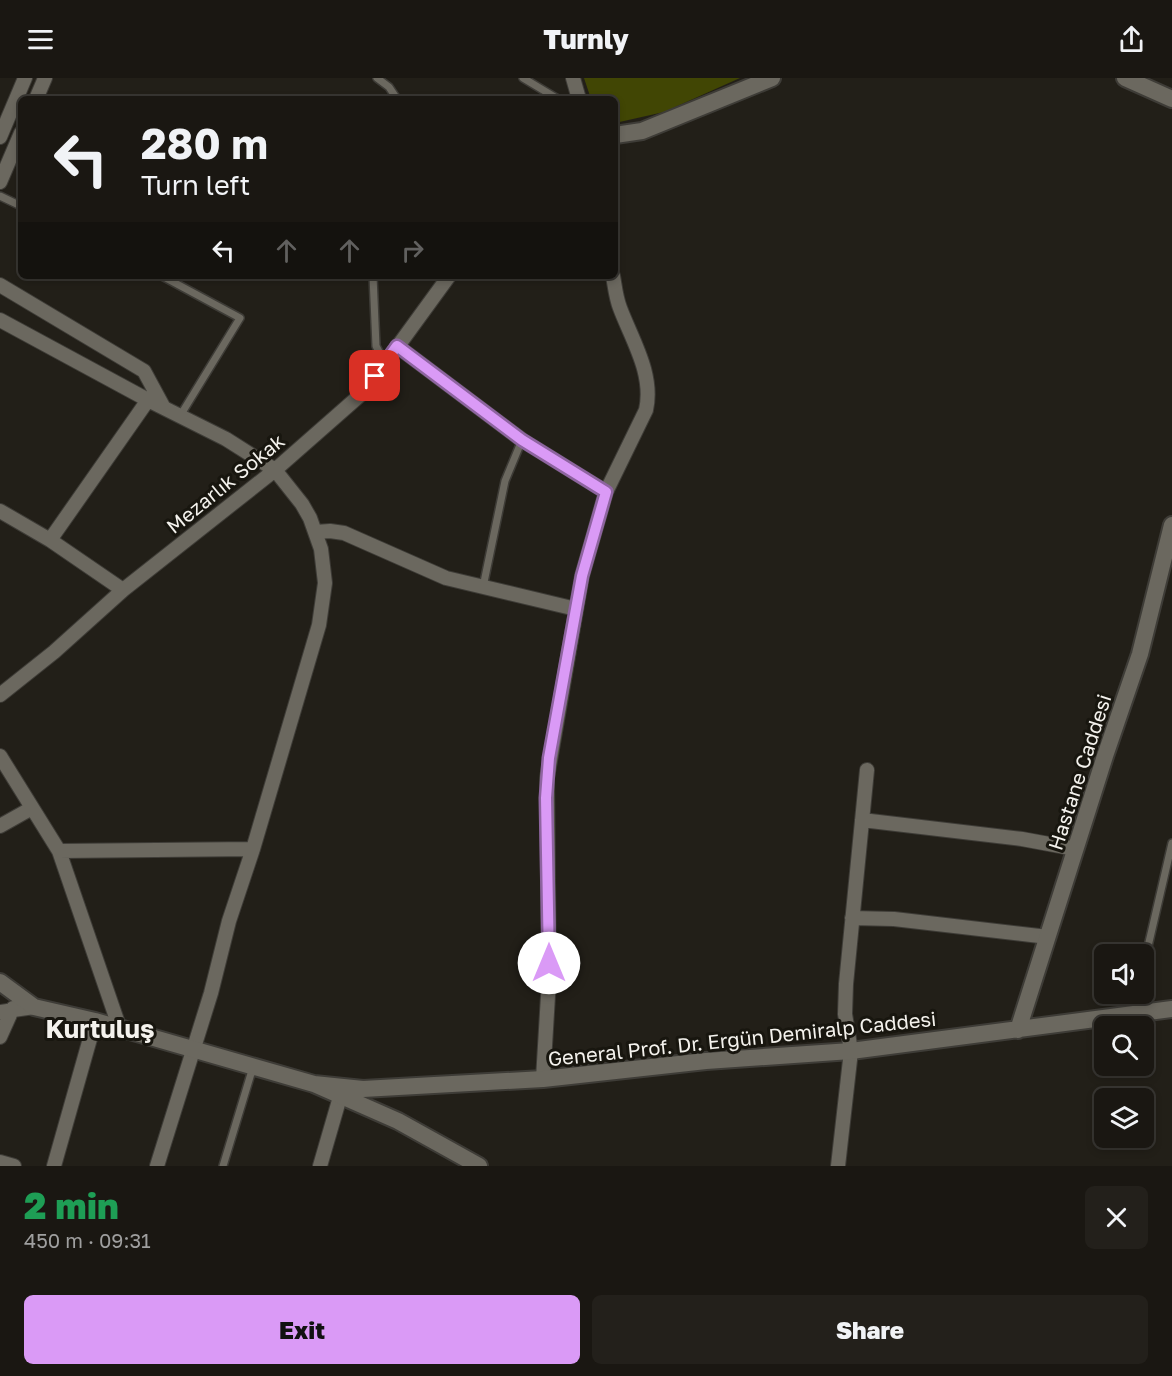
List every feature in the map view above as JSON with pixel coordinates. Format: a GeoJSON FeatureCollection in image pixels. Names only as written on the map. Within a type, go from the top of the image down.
{"type":"FeatureCollection","features":[{"type":"Feature","properties":{"kind":"street"},"geometry":{"type":"LineString","coordinates":[[18,134],[1,134],[24,78]]}},
{"type":"Feature","properties":{"kind":"street"},"geometry":{"type":"LineString","coordinates":[[37,96],[45,78]]}},
{"type":"Feature","properties":{"kind":"street"},"geometry":{"type":"LineString","coordinates":[[573,78],[578,96]]}},
{"type":"Feature","properties":{"kind":"street"},"geometry":{"type":"LineString","coordinates":[[618,135],[642,131],[772,78]]}},
{"type":"Feature","properties":{"kind":"street"},"geometry":{"type":"LineString","coordinates":[[1125,78],[1172,99]]}},
{"type":"Feature","properties":{"kind":"street"},"geometry":{"type":"LineString","coordinates":[[0,182],[18,139]]}},
{"type":"Feature","properties":{"kind":"street","name":"Mezarlık Sokak"},"geometry":{"type":"LineString","coordinates":[[0,695],[54,652],[123,590],[274,470],[366,390],[447,279]]}},
{"type":"Feature","properties":{"kind":"street"},"geometry":{"type":"LineString","coordinates":[[543,1079],[549,969],[547,778],[589,547],[606,492],[646,410],[649,392],[645,371],[619,304],[614,279]]}},
{"type":"Feature","properties":{"kind":"street"},"geometry":{"type":"LineString","coordinates":[[0,285],[144,371],[164,408]]}},
{"type":"Feature","properties":{"kind":"street"},"geometry":{"type":"LineString","coordinates":[[0,320],[148,400],[226,439],[274,470],[302,504],[316,532],[324,567],[323,605],[319,625],[253,849],[229,921],[212,993],[192,1049],[157,1166]]}},
{"type":"Feature","properties":{"kind":"street"},"geometry":{"type":"LineString","coordinates":[[397,346],[522,440],[606,492]]}},
{"type":"Feature","properties":{"kind":"street"},"geometry":{"type":"LineString","coordinates":[[50,540],[148,400]]}},
{"type":"Feature","properties":{"kind":"street"},"geometry":{"type":"LineString","coordinates":[[0,511],[50,540],[123,590]]}},
{"type":"Feature","properties":{"kind":"street","name":"Hastane Caddesi"},"geometry":{"type":"LineString","coordinates":[[1018,1030],[1140,654],[1172,525]]}},
{"type":"Feature","properties":{"kind":"street"},"geometry":{"type":"LineString","coordinates":[[316,532],[344,533],[426,571],[576,609]]}},
{"type":"Feature","properties":{"kind":"street"},"geometry":{"type":"LineString","coordinates":[[0,756],[59,851],[120,1029]]}},
{"type":"Feature","properties":{"kind":"street"},"geometry":{"type":"LineString","coordinates":[[838,1166],[850,1051],[845,999],[867,770]]}},
{"type":"Feature","properties":{"kind":"street"},"geometry":{"type":"LineString","coordinates":[[0,826],[32,808]]}},
{"type":"Feature","properties":{"kind":"street"},"geometry":{"type":"LineString","coordinates":[[862,820],[1022,839],[1076,849]]}},
{"type":"Feature","properties":{"kind":"street"},"geometry":{"type":"LineString","coordinates":[[59,851],[253,849]]}},
{"type":"Feature","properties":{"kind":"street"},"geometry":{"type":"LineString","coordinates":[[852,918],[894,919],[1048,937]]}},
{"type":"Feature","properties":{"kind":"street"},"geometry":{"type":"LineString","coordinates":[[0,982],[34,1006],[95,1021],[314,1084],[398,1121],[479,1166]]}},
{"type":"Feature","properties":{"kind":"street"},"geometry":{"type":"LineString","coordinates":[[0,1037],[7,1010],[34,1006]]}},
{"type":"Feature","properties":{"kind":"street","name":"General Prof. Dr. Ergün Demiralp Caddesi"},"geometry":{"type":"LineString","coordinates":[[314,1084],[363,1089],[543,1079],[706,1061],[850,1051],[1172,1009]]}},
{"type":"Feature","properties":{"kind":"street"},"geometry":{"type":"LineString","coordinates":[[54,1166],[95,1021]]}},
{"type":"Feature","properties":{"kind":"street"},"geometry":{"type":"LineString","coordinates":[[320,1166],[340,1097]]}},
{"type":"Feature","properties":{"kind":"street"},"geometry":{"type":"LineString","coordinates":[[0,1162],[14,1166]]}},
{"type":"Feature","properties":{"kind":"lane"},"geometry":{"type":"LineString","coordinates":[[377,78],[389,87],[395,96]]}},
{"type":"Feature","properties":{"kind":"lane"},"geometry":{"type":"LineString","coordinates":[[523,78],[553,96]]}},
{"type":"Feature","properties":{"kind":"lane"},"geometry":{"type":"LineString","coordinates":[[0,196],[18,205]]}},
{"type":"Feature","properties":{"kind":"lane"},"geometry":{"type":"LineString","coordinates":[[168,279],[240,318],[180,416]]}},
{"type":"Feature","properties":{"kind":"lane"},"geometry":{"type":"LineString","coordinates":[[373,279],[376,346],[385,363]]}},
{"type":"Feature","properties":{"kind":"lane"},"geometry":{"type":"LineString","coordinates":[[483,587],[505,480],[522,440]]}},
{"type":"Feature","properties":{"kind":"lane"},"geometry":{"type":"LineString","coordinates":[[1149,944],[1172,843]]}},
{"type":"Feature","properties":{"kind":"lane"},"geometry":{"type":"LineString","coordinates":[[1135,1013],[1136,1004]]}},
{"type":"Feature","properties":{"kind":"lane"},"geometry":{"type":"LineString","coordinates":[[223,1166],[254,1067]]}},
{"type":"Feature","properties":{"kind":"green space"},"geometry":{"type":"Polygon","coordinates":[[[584,78],[740,78],[664,112],[618,122],[618,96],[590,96],[584,78]]]}},
{"type":"Feature","properties":{"kind":"district","name":"Kurtuluş"},"geometry":{"type":"Point","coordinates":[100,1028]}},
{"type":"Feature","properties":{"kind":"route"},"geometry":{"type":"LineString","coordinates":[[375,376],[397,346],[522,440],[606,492],[582,576],[549,758],[546,798],[549,963]]}}]}
